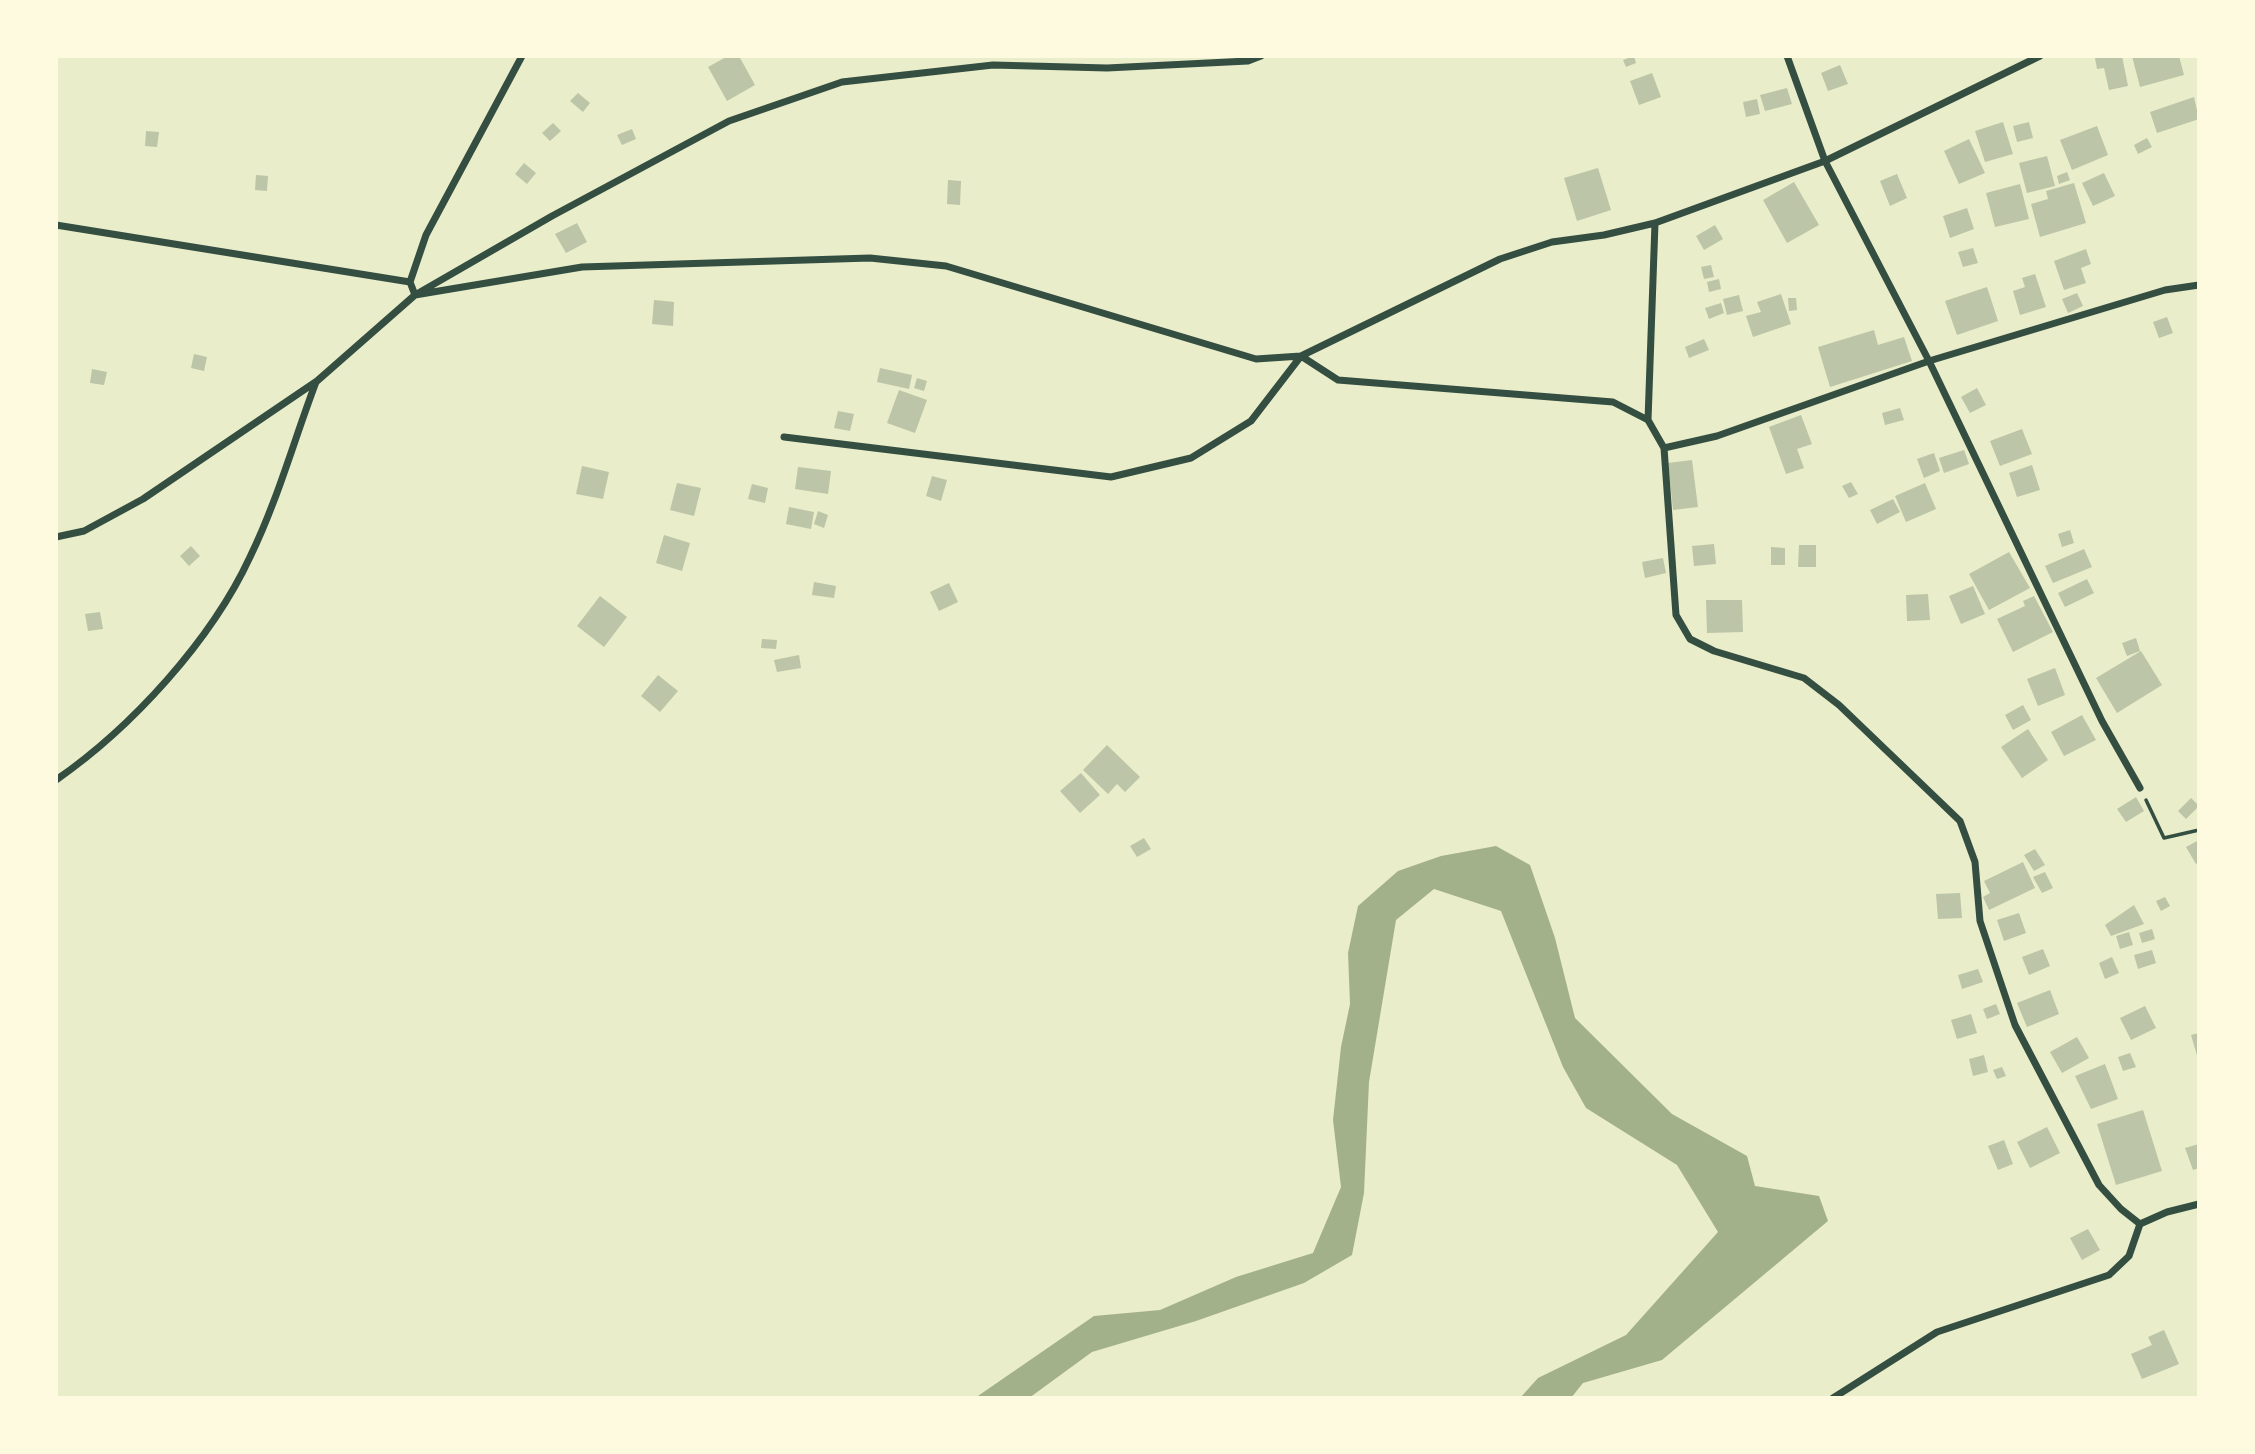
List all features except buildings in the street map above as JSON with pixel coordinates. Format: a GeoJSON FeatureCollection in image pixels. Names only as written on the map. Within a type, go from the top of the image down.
{"type":"FeatureCollection","features":[{"type":"Feature","properties":{"kind":"street"},"geometry":{"type":"LineString","coordinates":[[415,295],[410,282],[426,235],[522,56]]}},
{"type":"Feature","properties":{"kind":"street"},"geometry":{"type":"LineString","coordinates":[[56,537],[84,531],[143,499],[317,380],[415,295],[729,121],[842,82],[993,65],[1107,68],[1248,61],[1261,56]]}},
{"type":"Feature","properties":{"kind":"street"},"geometry":{"type":"LineString","coordinates":[[1787,56],[1825,161],[1929,361],[2102,721],[2140,788]]}},
{"type":"Feature","properties":{"kind":"street"},"geometry":{"type":"LineString","coordinates":[[415,295],[582,267],[870,258],[946,267],[1256,359],[1301,356],[1500,259],[1552,242],[1604,235],[1655,223],[1825,161],[2040,56]]}},
{"type":"Feature","properties":{"kind":"street"},"geometry":{"type":"LineString","coordinates":[[1655,223],[1648,420],[1664,448],[1676,615],[1690,639],[1714,651],[1804,678],[1839,705],[1960,821],[1975,862],[1980,921],[2015,1025],[2099,1185],[2120,1209],[2140,1224]]}},
{"type":"Feature","properties":{"kind":"street"},"geometry":{"type":"LineString","coordinates":[[56,225],[410,282]]}},
{"type":"Feature","properties":{"kind":"street"},"geometry":{"type":"LineString","coordinates":[[1664,448],[1717,436],[1929,361],[2165,290],[2199,285]]}},
{"type":"Feature","properties":{"kind":"street"},"geometry":{"type":"LineString","coordinates":[[1301,356],[1338,380],[1613,402],[1648,420]]}},
{"type":"Feature","properties":{"kind":"street"},"geometry":{"type":"LineString","coordinates":[[784,437],[1111,477],[1191,458],[1251,421],[1301,356]]}},
{"type":"Feature","properties":{"kind":"street"},"geometry":{"type":"LineString","coordinates":[[56,780],[96,753],[192,652],[250,558],[317,380]]}},
{"type":"Feature","properties":{"kind":"street"},"geometry":{"type":"LineString","coordinates":[[1833,1398],[1937,1332],[2109,1275],[2129,1256],[2140,1224],[2167,1212],[2199,1204]]}},
{"type":"Feature","properties":{"kind":"path"},"geometry":{"type":"LineString","coordinates":[[2140,788],[2164,838],[2199,830]]}},
{"type":"Feature","properties":{"kind":"shaded area"},"geometry":{"type":"Polygon","coordinates":[[[1496,846],[1530,865],[1555,938],[1575,1018],[1672,1114],[1747,1156],[1755,1186],[1819,1196],[1828,1221],[1662,1360],[1583,1383],[1571,1398],[1520,1398],[1538,1378],[1626,1335],[1718,1232],[1677,1165],[1586,1108],[1563,1067],[1501,911],[1434,889],[1396,920],[1369,1082],[1364,1193],[1352,1255],[1304,1283],[1196,1321],[1092,1352],[1029,1398],[975,1398],[1094,1316],[1160,1310],[1236,1277],[1313,1253],[1341,1187],[1333,1120],[1341,1047],[1350,1004],[1348,953],[1358,906],[1398,871],[1441,856],[1496,846]]]}}]}
